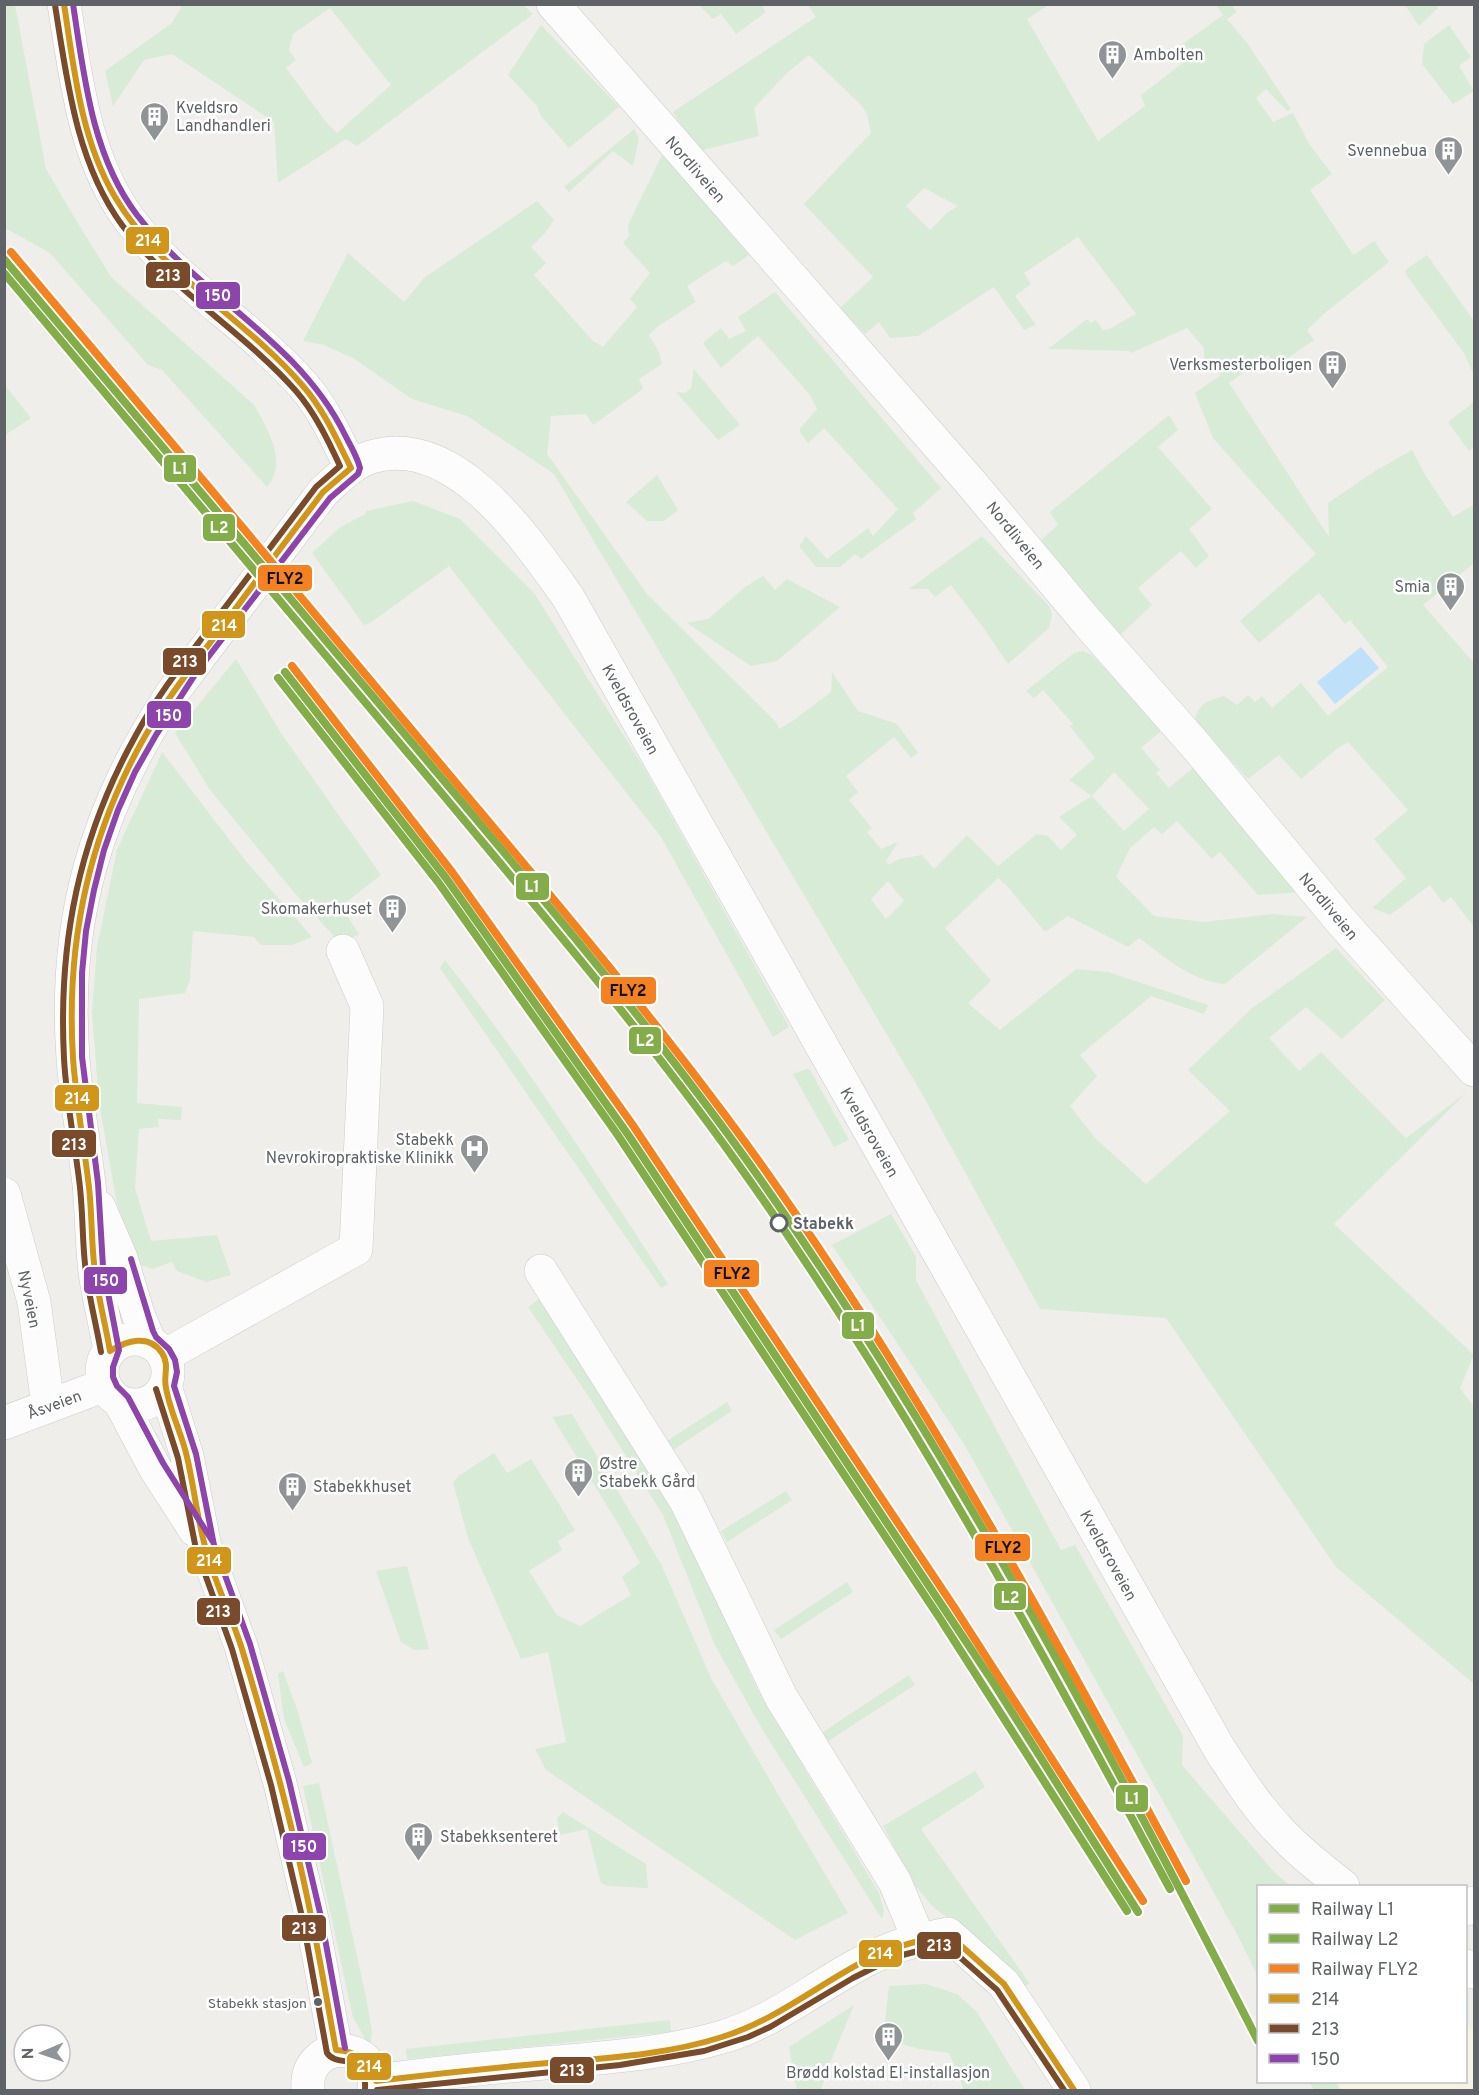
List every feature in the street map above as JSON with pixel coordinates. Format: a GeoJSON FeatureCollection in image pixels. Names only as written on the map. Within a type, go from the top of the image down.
{"type":"FeatureCollection","features":[{"type":"Feature","properties":{"kind":"main road"},"geometry":{"type":"LineString","coordinates":[[64,4],[78,90],[94,153],[111,190],[129,219],[151,246],[193,288],[264,348],[303,385],[321,410],[351,468]]}},
{"type":"Feature","properties":{"kind":"main road","name":"Nordliveien"},"geometry":{"type":"LineString","coordinates":[[552,4],[979,491],[1088,623],[1197,747],[1340,920],[1474,1070]]}},
{"type":"Feature","properties":{"kind":"main road","name":"Kveldsroveien"},"geometry":{"type":"LineString","coordinates":[[89,1184],[79,1121],[73,1057],[73,953],[92,855],[114,797],[147,730],[191,667],[323,492],[351,468],[371,457],[394,453],[418,456],[447,466],[475,484],[502,513],[542,560],[568,597],[1220,1750],[1245,1788],[1276,1827],[1312,1862],[1341,1885]]}},
{"type":"Feature","properties":{"kind":"main road"},"geometry":{"type":"LineString","coordinates":[[160,1362],[356,1249],[367,1006],[343,951]]}},
{"type":"Feature","properties":{"kind":"main road"},"geometry":{"type":"LineString","coordinates":[[89,1184],[94,1271],[110,1351]]}},
{"type":"Feature","properties":{"kind":"main road"},"geometry":{"type":"LineString","coordinates":[[89,1184],[121,1258],[138,1314],[160,1362],[187,1456],[205,1547],[241,1646],[280,1783],[312,1918],[336,2050]]}},
{"type":"Feature","properties":{"kind":"main road","name":"Nyveien"},"geometry":{"type":"LineString","coordinates":[[4,1194],[33,1302],[48,1405]]}},
{"type":"Feature","properties":{"kind":"main road"},"geometry":{"type":"LineString","coordinates":[[541,1271],[686,1501],[781,1697],[895,1882],[919,1940]]}},
{"type":"Feature","properties":{"kind":"main road"},"geometry":{"type":"LineString","coordinates":[[112,1394],[131,1405],[151,1402],[159,1395],[160,1362],[140,1340],[130,1340],[119,1344],[110,1351],[103,1368],[112,1394],[205,1547]]}},
{"type":"Feature","properties":{"kind":"main road","name":"Åsveien"},"geometry":{"type":"LineString","coordinates":[[4,1423],[48,1405],[112,1394]]}},
{"type":"Feature","properties":{"kind":"main road"},"geometry":{"type":"LineString","coordinates":[[308,2091],[308,2075],[314,2064],[324,2055],[336,2050],[347,2050],[367,2061],[372,2070],[375,2086],[692,2045],[770,2018],[876,1956],[919,1940],[948,1934],[1004,1984],[1074,2091]]}},
{"type":"Feature","properties":{"kind":"shaded area"},"geometry":{"type":"Polygon","coordinates":[[[1467,2024],[1474,2030],[1474,2090],[1342,2090],[1338,2083],[1467,2083],[1467,2024]]]}},
{"type":"Feature","properties":{"kind":"green space"},"geometry":{"type":"Polygon","coordinates":[[[701,4],[761,5],[766,12],[736,34],[721,14],[713,19],[700,6],[701,4]]]}},
{"type":"Feature","properties":{"kind":"green space"},"geometry":{"type":"Polygon","coordinates":[[[4,5],[15,5],[46,169],[111,277],[254,405],[270,435],[276,456],[276,467],[267,487],[162,370],[148,365],[50,253],[5,228],[4,5]]]}},
{"type":"Feature","properties":{"kind":"green space"},"geometry":{"type":"Polygon","coordinates":[[[180,5],[523,5],[533,14],[357,146],[346,139],[278,183],[274,122],[172,54],[144,60],[113,106],[105,71],[172,23],[181,8],[180,5]],[[330,8],[293,34],[289,50],[296,60],[286,68],[326,122],[337,133],[391,85],[330,8]]]}},
{"type":"Feature","properties":{"kind":"green space"},"geometry":{"type":"Polygon","coordinates":[[[808,5],[1049,5],[1027,19],[1098,141],[1145,106],[1141,95],[1184,62],[1176,49],[1223,15],[1216,5],[1231,5],[1237,12],[1227,19],[1247,43],[1291,109],[1287,111],[1266,89],[1256,98],[1273,122],[1293,113],[1310,145],[1332,174],[1310,190],[1353,255],[1374,241],[1389,262],[1307,330],[1314,340],[1276,366],[1268,355],[1229,383],[1329,537],[1328,503],[1375,471],[1412,450],[1425,475],[1453,517],[1473,505],[1474,507],[1474,563],[1423,605],[1474,663],[1474,927],[1451,897],[1443,903],[1430,885],[1390,915],[1372,908],[1406,878],[1374,839],[1408,810],[1348,742],[1301,779],[1279,755],[1248,779],[1195,720],[1202,706],[1224,696],[1237,705],[1248,695],[1255,702],[1262,696],[1272,708],[1301,683],[1328,716],[1388,667],[1350,620],[1345,624],[1319,593],[1259,643],[1240,621],[1316,554],[1213,438],[1195,393],[1221,375],[1204,360],[1204,348],[1187,328],[1131,353],[1129,351],[1048,349],[1087,319],[1091,323],[1096,320],[1103,330],[1136,314],[1078,237],[1024,273],[1031,284],[1015,296],[1036,325],[1024,330],[994,287],[918,336],[890,338],[879,322],[865,334],[840,308],[873,277],[804,204],[871,133],[867,114],[862,106],[809,55],[787,73],[754,108],[759,136],[699,151],[673,112],[816,17],[808,5]],[[924,188],[906,206],[930,230],[948,212],[958,206],[924,188]]]}},
{"type":"Feature","properties":{"kind":"green space"},"geometry":{"type":"Polygon","coordinates":[[[1405,5],[1435,5],[1438,8],[1419,26],[1405,5]]]}},
{"type":"Feature","properties":{"kind":"green space"},"geometry":{"type":"Polygon","coordinates":[[[541,25],[619,107],[569,148],[541,116],[537,106],[508,75],[541,25]]]}},
{"type":"Feature","properties":{"kind":"green space"},"geometry":{"type":"Polygon","coordinates":[[[1449,25],[1471,57],[1459,66],[1474,91],[1453,104],[1422,64],[1424,44],[1449,25]]]}},
{"type":"Feature","properties":{"kind":"green space"},"geometry":{"type":"Polygon","coordinates":[[[634,129],[639,138],[633,166],[613,151],[569,192],[564,187],[634,129]]]}},
{"type":"Feature","properties":{"kind":"green space"},"geometry":{"type":"Polygon","coordinates":[[[663,153],[749,255],[733,266],[726,261],[687,286],[696,302],[658,326],[649,335],[659,352],[662,364],[639,379],[643,389],[593,425],[586,414],[551,416],[547,454],[647,594],[776,722],[779,729],[831,692],[832,672],[858,711],[897,724],[918,753],[911,758],[894,737],[846,776],[858,792],[849,800],[872,828],[867,832],[881,849],[898,842],[886,861],[888,865],[899,859],[922,855],[934,869],[967,835],[998,866],[1037,834],[1048,836],[1061,850],[1077,835],[1059,817],[1092,796],[1069,780],[1095,758],[1070,726],[1073,724],[1043,690],[1034,698],[1026,691],[1074,653],[1083,651],[1092,655],[1163,729],[1141,748],[1160,770],[1156,773],[1169,788],[1193,768],[1300,892],[1258,895],[1220,852],[1212,859],[1177,821],[1162,834],[1154,827],[1130,848],[1116,877],[1154,916],[1204,922],[1273,914],[1307,917],[1225,984],[1190,973],[1139,938],[1128,947],[1068,916],[1045,932],[998,878],[945,928],[991,981],[968,1003],[1000,1030],[1076,969],[1108,972],[1208,1005],[1204,1014],[1151,996],[1080,1055],[1097,1076],[1070,1106],[1096,1139],[1146,1184],[1230,1111],[1188,1070],[1251,1009],[1336,948],[1385,1000],[1342,1039],[1306,1007],[1269,1038],[1299,1071],[1321,1052],[1406,1138],[1466,1093],[1334,1224],[1474,1355],[1460,1388],[1474,1407],[1474,1684],[1336,1567],[1166,1318],[1040,1309],[921,1092],[554,474],[467,416],[412,399],[353,358],[324,345],[303,341],[348,253],[404,302],[424,278],[537,201],[554,220],[531,247],[546,263],[534,275],[593,341],[603,347],[637,307],[630,299],[650,273],[623,243],[629,236],[628,225],[663,153]],[[1114,772],[1092,796],[1124,831],[1149,809],[1114,772]],[[888,881],[871,899],[886,919],[904,901],[888,881]]]}},
{"type":"Feature","properties":{"kind":"green space"},"geometry":{"type":"Polygon","coordinates":[[[1427,255],[1474,321],[1474,376],[1464,353],[1407,276],[1405,270],[1427,255]]]}},
{"type":"Feature","properties":{"kind":"green space"},"geometry":{"type":"Polygon","coordinates":[[[775,292],[941,488],[913,513],[916,519],[861,559],[855,554],[840,567],[816,567],[799,546],[806,536],[827,559],[868,528],[873,536],[898,509],[824,428],[808,443],[799,430],[817,409],[810,395],[758,336],[721,368],[703,343],[721,328],[729,339],[746,331],[738,317],[775,292]]]}},
{"type":"Feature","properties":{"kind":"green space"},"geometry":{"type":"Polygon","coordinates":[[[694,369],[740,425],[718,440],[676,392],[685,393],[691,388],[694,369]]]}},
{"type":"Feature","properties":{"kind":"green space"},"geometry":{"type":"Polygon","coordinates":[[[4,384],[31,418],[5,435],[4,435],[4,384]]]}},
{"type":"Feature","properties":{"kind":"green space"},"geometry":{"type":"Polygon","coordinates":[[[1474,402],[1474,447],[1469,451],[1448,422],[1474,402]]]}},
{"type":"Feature","properties":{"kind":"green space"},"geometry":{"type":"Polygon","coordinates":[[[1169,415],[1178,430],[1158,447],[1212,509],[1189,529],[1209,556],[1196,568],[1181,551],[1138,588],[1152,605],[1120,635],[1041,540],[1058,525],[1050,512],[1169,415]]]}},
{"type":"Feature","properties":{"kind":"green space"},"geometry":{"type":"Polygon","coordinates":[[[657,475],[678,510],[664,521],[647,521],[626,502],[657,475]]]}},
{"type":"Feature","properties":{"kind":"green space"},"geometry":{"type":"Polygon","coordinates":[[[413,501],[460,519],[534,593],[646,771],[789,1027],[773,1037],[661,837],[449,566],[364,625],[312,553],[339,528],[365,514],[366,511],[413,501]]]}},
{"type":"Feature","properties":{"kind":"green space"},"geometry":{"type":"Polygon","coordinates":[[[982,536],[1049,606],[1052,615],[1049,628],[1008,664],[951,585],[935,597],[928,589],[909,589],[982,536]]]}},
{"type":"Feature","properties":{"kind":"green space"},"geometry":{"type":"Polygon","coordinates":[[[763,576],[775,590],[787,579],[840,607],[777,661],[751,666],[687,623],[708,619],[745,587],[763,576]]]}},
{"type":"Feature","properties":{"kind":"green space"},"geometry":{"type":"Polygon","coordinates":[[[236,659],[283,736],[381,875],[341,906],[359,934],[341,944],[292,890],[210,790],[175,733],[236,659]]]}},
{"type":"Feature","properties":{"kind":"green space"},"geometry":{"type":"Polygon","coordinates":[[[162,752],[245,860],[312,937],[292,945],[261,945],[254,937],[193,931],[190,980],[185,993],[139,999],[137,1103],[182,1107],[181,1120],[158,1119],[159,1127],[139,1129],[135,1188],[151,1241],[217,1235],[231,1275],[206,1282],[177,1271],[172,1262],[152,1269],[134,1262],[116,1199],[99,1102],[92,1012],[97,947],[117,850],[162,752]]]}},
{"type":"Feature","properties":{"kind":"green space"},"geometry":{"type":"Polygon","coordinates":[[[445,960],[588,1160],[668,1284],[661,1288],[440,968],[445,960]]]}},
{"type":"Feature","properties":{"kind":"green space"},"geometry":{"type":"Polygon","coordinates":[[[806,1069],[810,1070],[849,1140],[834,1147],[793,1074],[806,1069]]]}},
{"type":"Feature","properties":{"kind":"green space"},"geometry":{"type":"Polygon","coordinates":[[[891,1214],[916,1257],[916,1280],[1061,1550],[1075,1545],[1183,1736],[1182,1765],[1275,1873],[1290,1885],[1257,1885],[1257,1975],[1238,1936],[964,1444],[832,1245],[891,1214]]]}},
{"type":"Feature","properties":{"kind":"green space"},"geometry":{"type":"Polygon","coordinates":[[[539,1299],[672,1503],[757,1689],[879,1893],[884,1912],[882,1919],[762,1729],[715,1645],[663,1515],[591,1400],[528,1307],[539,1299]]]}},
{"type":"Feature","properties":{"kind":"green space"},"geometry":{"type":"Polygon","coordinates":[[[727,1402],[732,1411],[673,1450],[667,1441],[727,1402]]]}},
{"type":"Feature","properties":{"kind":"green space"},"geometry":{"type":"Polygon","coordinates":[[[572,1414],[661,1564],[712,1680],[848,1913],[795,1940],[546,1770],[535,1749],[566,1742],[548,1652],[521,1659],[468,1538],[453,1482],[494,1453],[507,1473],[531,1459],[575,1530],[558,1541],[562,1550],[529,1571],[557,1615],[580,1626],[631,1595],[622,1577],[640,1563],[552,1417],[572,1414]]]}},
{"type":"Feature","properties":{"kind":"green space"},"geometry":{"type":"Polygon","coordinates":[[[786,1491],[792,1500],[727,1542],[721,1531],[786,1491]]]}},
{"type":"Feature","properties":{"kind":"green space"},"geometry":{"type":"Polygon","coordinates":[[[407,1566],[429,1649],[414,1650],[401,1642],[376,1571],[407,1566]]]}},
{"type":"Feature","properties":{"kind":"green space"},"geometry":{"type":"Polygon","coordinates":[[[847,1582],[853,1592],[781,1639],[774,1630],[847,1582]]]}},
{"type":"Feature","properties":{"kind":"green space"},"geometry":{"type":"Polygon","coordinates":[[[283,1671],[298,1712],[312,1763],[304,1767],[284,1719],[278,1674],[283,1671]]]}},
{"type":"Feature","properties":{"kind":"green space"},"geometry":{"type":"Polygon","coordinates":[[[909,1675],[915,1685],[822,1745],[817,1736],[909,1675]]]}},
{"type":"Feature","properties":{"kind":"green space"},"geometry":{"type":"Polygon","coordinates":[[[975,1771],[985,1787],[921,1829],[1030,1984],[1021,1987],[960,1927],[933,1907],[913,1883],[883,1826],[975,1771]]]}},
{"type":"Feature","properties":{"kind":"green space"},"geometry":{"type":"Polygon","coordinates":[[[319,1783],[366,1997],[372,2032],[370,2047],[353,2018],[303,1786],[319,1783]]]}},
{"type":"Feature","properties":{"kind":"green space"},"geometry":{"type":"Polygon","coordinates":[[[563,1812],[646,1864],[648,1888],[608,1886],[601,1883],[587,1829],[560,1835],[557,1818],[563,1812]]]}},
{"type":"Feature","properties":{"kind":"green space"},"geometry":{"type":"Polygon","coordinates":[[[926,1984],[957,1994],[977,2012],[1025,2090],[964,2090],[949,2053],[920,2049],[883,2039],[889,1986],[926,1984]]]}},
{"type":"Feature","properties":{"kind":"green space"},"geometry":{"type":"Polygon","coordinates":[[[854,2005],[821,2090],[797,2090],[789,2047],[854,2005]]]}},
{"type":"Feature","properties":{"kind":"green space"},"geometry":{"type":"Polygon","coordinates":[[[670,2020],[671,2032],[407,2059],[406,2049],[670,2020]]]}},
{"type":"Feature","properties":{"kind":"green space"},"geometry":{"type":"Polygon","coordinates":[[[1310,2083],[1336,2083],[1340,2090],[1314,2090],[1310,2083]]]}},
{"type":"Feature","properties":{"kind":"water"},"geometry":{"type":"Polygon","coordinates":[[[1361,647],[1379,668],[1335,704],[1317,682],[1361,647]]]}},
{"type":"Feature","properties":{"kind":"rail line","name":"FLY2"},"geometry":{"type":"LineString","coordinates":[[11,252],[569,918],[726,1116],[763,1167],[822,1253],[933,1428],[1037,1607],[1186,1881]]}},
{"type":"Feature","properties":{"kind":"rail line","name":"L1"},"geometry":{"type":"LineString","coordinates":[[4,259],[543,899],[675,1063],[758,1176],[896,1384],[961,1491],[1084,1709],[1257,2039]]}},
{"type":"Feature","properties":{"kind":"rail line","name":"L2"},"geometry":{"type":"LineString","coordinates":[[4,273],[562,938],[640,1034],[714,1131],[808,1266],[918,1440],[1022,1618],[1170,1889]]}},
{"type":"Feature","properties":{"kind":"rail line","name":"FLY2"},"geometry":{"type":"LineString","coordinates":[[292,666],[452,872],[632,1124],[954,1607],[1143,1901]]}},
{"type":"Feature","properties":{"kind":"rail line","name":"L1"},"geometry":{"type":"LineString","coordinates":[[285,672],[446,878],[629,1136],[993,1682],[1138,1912]]}},
{"type":"Feature","properties":{"kind":"rail line","name":"L2"},"geometry":{"type":"LineString","coordinates":[[278,678],[438,882],[617,1134],[939,1617],[1127,1911]]}},
{"type":"Feature","properties":{"kind":"transit line","name":"214"},"geometry":{"type":"LineString","coordinates":[[64,4],[80,104],[94,152],[115,197],[134,225],[156,250],[179,273],[256,339],[311,395],[351,468],[323,492],[162,709],[125,776],[108,814],[95,853],[85,893],[73,975],[73,1058],[89,1190],[94,1263],[110,1351]]}},
{"type":"Feature","properties":{"kind":"transit line","name":"150"},"geometry":{"type":"LineString","coordinates":[[73,4],[92,114],[100,141],[122,192],[137,215],[162,244],[302,372],[325,401],[345,435],[360,468],[358,474],[330,498],[196,673],[156,735],[135,772],[118,810],[104,850],[86,931],[82,973],[82,1057],[98,1183],[103,1267],[119,1350],[113,1367],[113,1377],[117,1386],[128,1397],[163,1463],[213,1542]]}},
{"type":"Feature","properties":{"kind":"transit line","name":"213"},"geometry":{"type":"LineString","coordinates":[[55,5],[76,120],[94,175],[106,201],[122,225],[162,270],[253,349],[296,391],[315,418],[340,466],[316,487],[181,666],[153,707],[116,773],[100,812],[76,891],[65,973],[64,1058],[80,1190],[86,1275],[101,1352]]}},
{"type":"Feature","properties":{"kind":"transit line","name":"150"},"geometry":{"type":"LineString","coordinates":[[131,1259],[153,1331],[169,1349],[175,1360],[177,1372],[174,1386],[196,1454],[214,1545],[250,1644],[289,1781],[321,1917],[345,2048]]}},
{"type":"Feature","properties":{"kind":"transit line","name":"214"},"geometry":{"type":"LineString","coordinates":[[110,1351],[123,1344],[144,1341],[157,1347],[164,1357],[165,1384],[187,1457],[205,1546],[242,1649],[289,1818],[305,1887],[336,2050],[350,2052],[361,2058],[370,2068],[376,2081],[636,2055],[701,2043],[742,2030],[761,2021],[870,1958],[918,1941],[948,1934],[1004,1984],[1074,2090]]}},
{"type":"Feature","properties":{"kind":"transit line","name":"213"},"geometry":{"type":"LineString","coordinates":[[156,1389],[178,1458],[196,1549],[232,1649],[271,1785],[303,1921],[327,2053],[332,2058],[357,2065],[364,2077],[365,2089]]}},
{"type":"Feature","properties":{"kind":"transit line","name":"213"},"geometry":{"type":"LineString","coordinates":[[377,2090],[620,2065],[704,2051],[748,2037],[770,2027],[853,1978],[895,1957],[945,1944],[997,1990],[1064,2090]]}},
{"type":"Feature","properties":{"kind":"place","name":"Ambolten"},"geometry":{"type":"Point","coordinates":[1112,80]}},
{"type":"Feature","properties":{"kind":"place","name":"Kveldsro Landhandleri"},"geometry":{"type":"Point","coordinates":[155,142]}},
{"type":"Feature","properties":{"kind":"place","name":"Svennebua"},"geometry":{"type":"Point","coordinates":[1448,176]}},
{"type":"Feature","properties":{"kind":"place","name":"Verksmesterboligen"},"geometry":{"type":"Point","coordinates":[1333,390]}},
{"type":"Feature","properties":{"kind":"place","name":"Smia"},"geometry":{"type":"Point","coordinates":[1451,612]}},
{"type":"Feature","properties":{"kind":"place","name":"Skomakerhuset"},"geometry":{"type":"Point","coordinates":[393,934]}},
{"type":"Feature","properties":{"kind":"place","name":"Stabekk Nevrokiropraktiske Klinikk"},"geometry":{"type":"Point","coordinates":[475,1174]}},
{"type":"Feature","properties":{"kind":"place","name":"Stabekk"},"geometry":{"type":"Point","coordinates":[779,1223]}},
{"type":"Feature","properties":{"kind":"place","name":"Østre Stabekk Gård"},"geometry":{"type":"Point","coordinates":[578,1498]}},
{"type":"Feature","properties":{"kind":"place","name":"Stabekkhuset"},"geometry":{"type":"Point","coordinates":[292,1512]}},
{"type":"Feature","properties":{"kind":"place","name":"Stabekksenteret"},"geometry":{"type":"Point","coordinates":[419,1862]}},
{"type":"Feature","properties":{"kind":"place","name":"Stabekk stasjon"},"geometry":{"type":"Point","coordinates":[318,2002]}},
{"type":"Feature","properties":{"kind":"place","name":"Brødd kolstad El-installasjon"},"geometry":{"type":"Point","coordinates":[888,2062]}}]}
